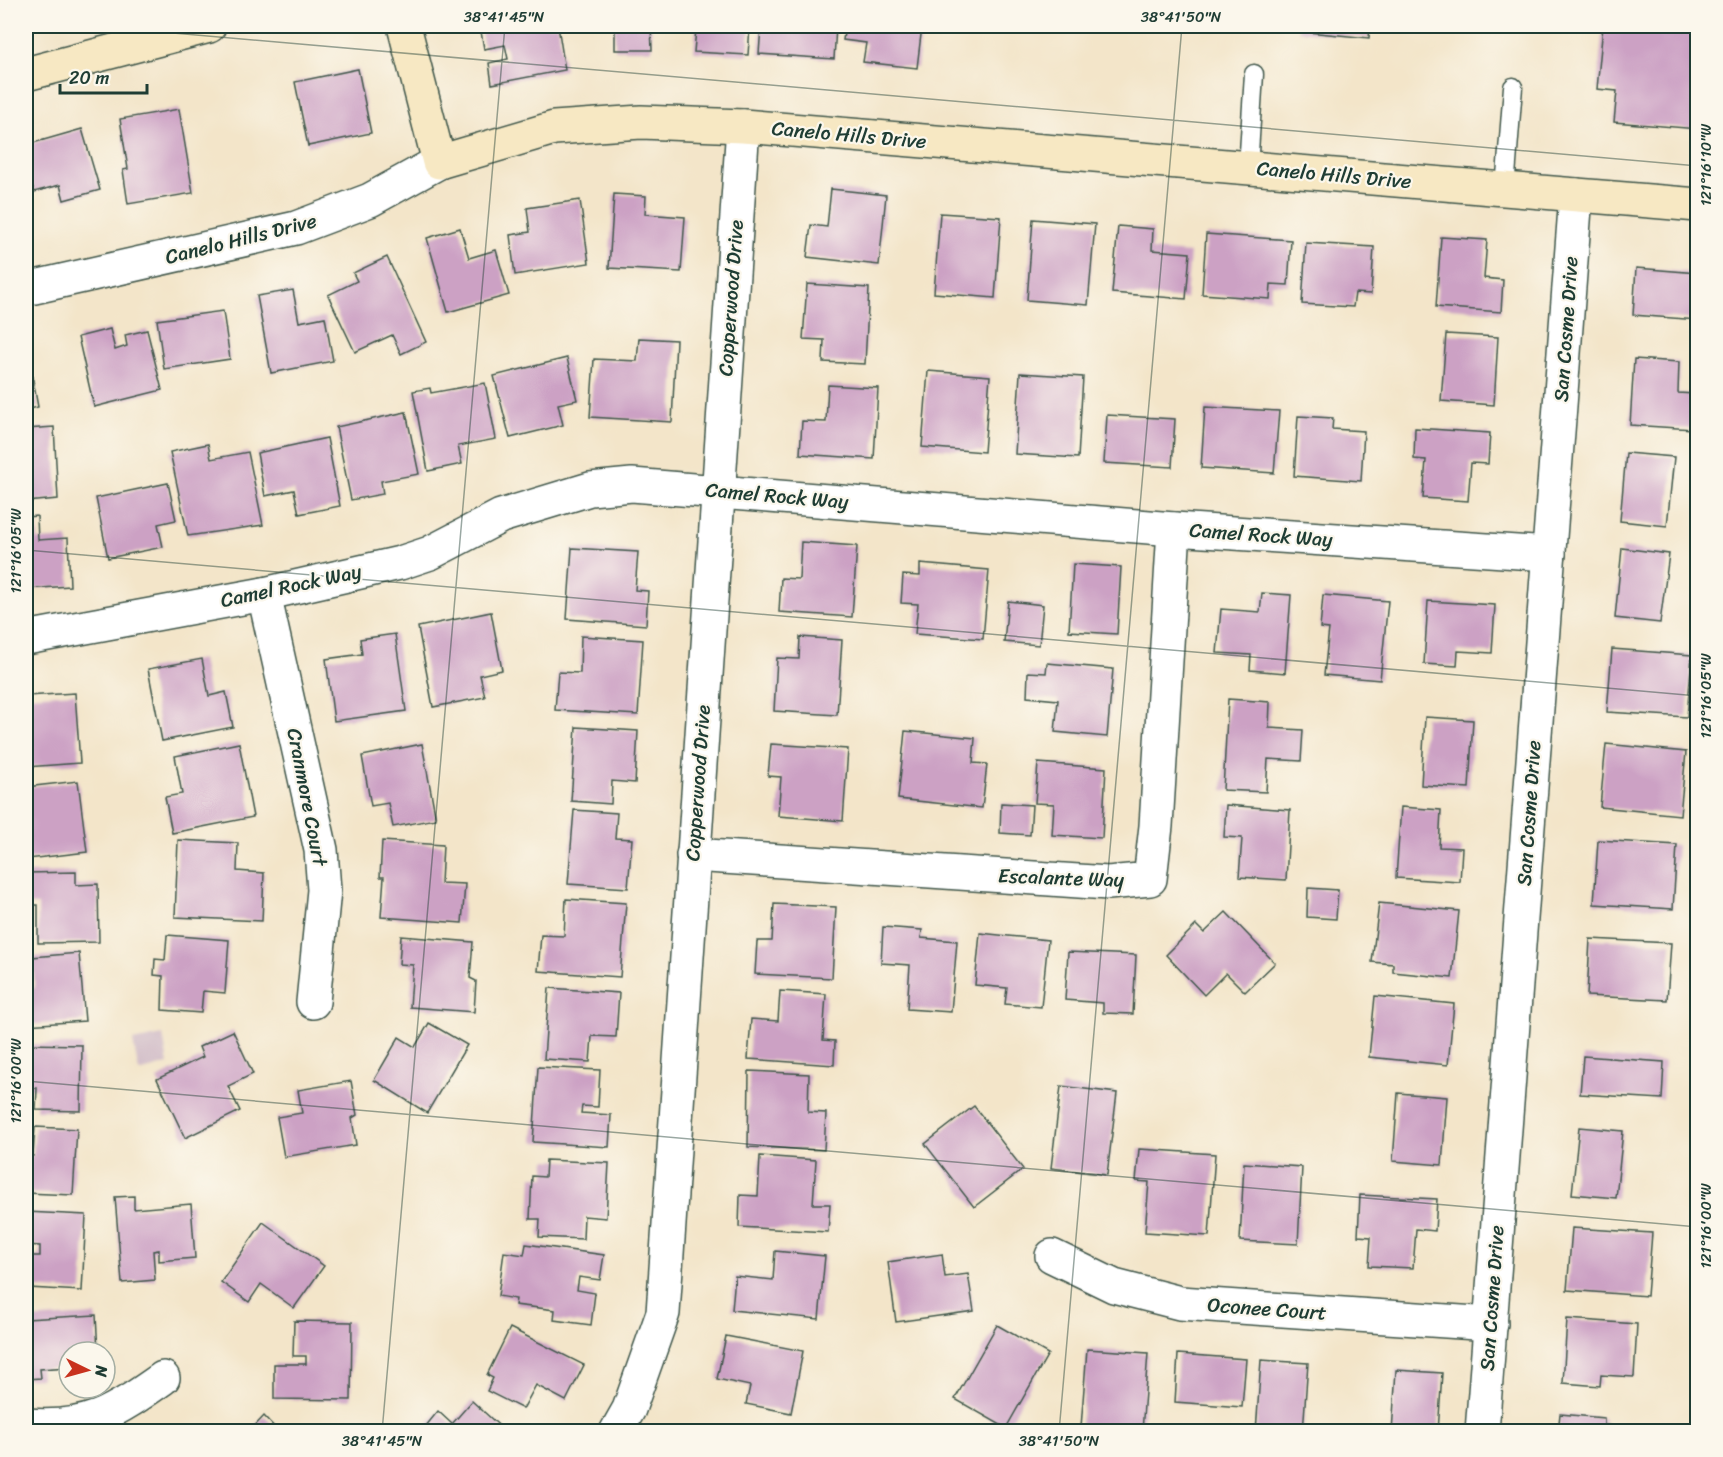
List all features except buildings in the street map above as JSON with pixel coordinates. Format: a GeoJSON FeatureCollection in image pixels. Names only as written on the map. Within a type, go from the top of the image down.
{"type":"FeatureCollection","features":[{"type":"Feature","properties":{"kind":"street"},"geometry":{"type":"LineString","coordinates":[[26,74],[209,26]]}},
{"type":"Feature","properties":{"kind":"street"},"geometry":{"type":"LineString","coordinates":[[404,26],[440,162]]}},
{"type":"Feature","properties":{"kind":"street","name":"Canelo Hills Drive"},"geometry":{"type":"LineString","coordinates":[[26,289],[296,228],[370,200],[440,162],[554,128],[641,122],[743,126],[1698,205]]}},
{"type":"Feature","properties":{"kind":"street","name":"Copperwood Drive"},"geometry":{"type":"LineString","coordinates":[[616,1431],[629,1409],[663,1313],[743,126]]}},
{"type":"Feature","properties":{"kind":"street","name":"San Cosme Drive"},"geometry":{"type":"LineString","coordinates":[[1482,1431],[1576,195]]}},
{"type":"Feature","properties":{"kind":"street","name":"Camel Rock Way"},"geometry":{"type":"LineString","coordinates":[[26,638],[264,594],[400,563],[430,553],[501,516],[590,489],[632,485],[717,490],[1174,529],[1549,554]]}},
{"type":"Feature","properties":{"kind":"street","name":"Escalante Way"},"geometry":{"type":"LineString","coordinates":[[693,855],[1108,883],[1150,879],[1156,826],[1174,529]]}},
{"type":"Feature","properties":{"kind":"street","name":"Cranmore Court"},"geometry":{"type":"LineString","coordinates":[[264,594],[321,850],[324,890],[313,1002]]}},
{"type":"Feature","properties":{"kind":"street","name":"Oconee Court"},"geometry":{"type":"LineString","coordinates":[[1052,1256],[1114,1286],[1180,1303],[1491,1324]]}},
{"type":"Feature","properties":{"kind":"street"},"geometry":{"type":"LineString","coordinates":[[26,1425],[61,1426],[100,1419],[118,1410],[163,1378]]}},
{"type":"Feature","properties":{"kind":"lane"},"geometry":{"type":"LineString","coordinates":[[1248,168],[1254,74]]}},
{"type":"Feature","properties":{"kind":"lane"},"geometry":{"type":"LineString","coordinates":[[1505,189],[1513,87]]}},
{"type":"Feature","properties":{"kind":"shaded area"},"geometry":{"type":"Polygon","coordinates":[[[163,1035],[168,1064],[139,1072],[133,1041],[163,1035]]]}}]}
